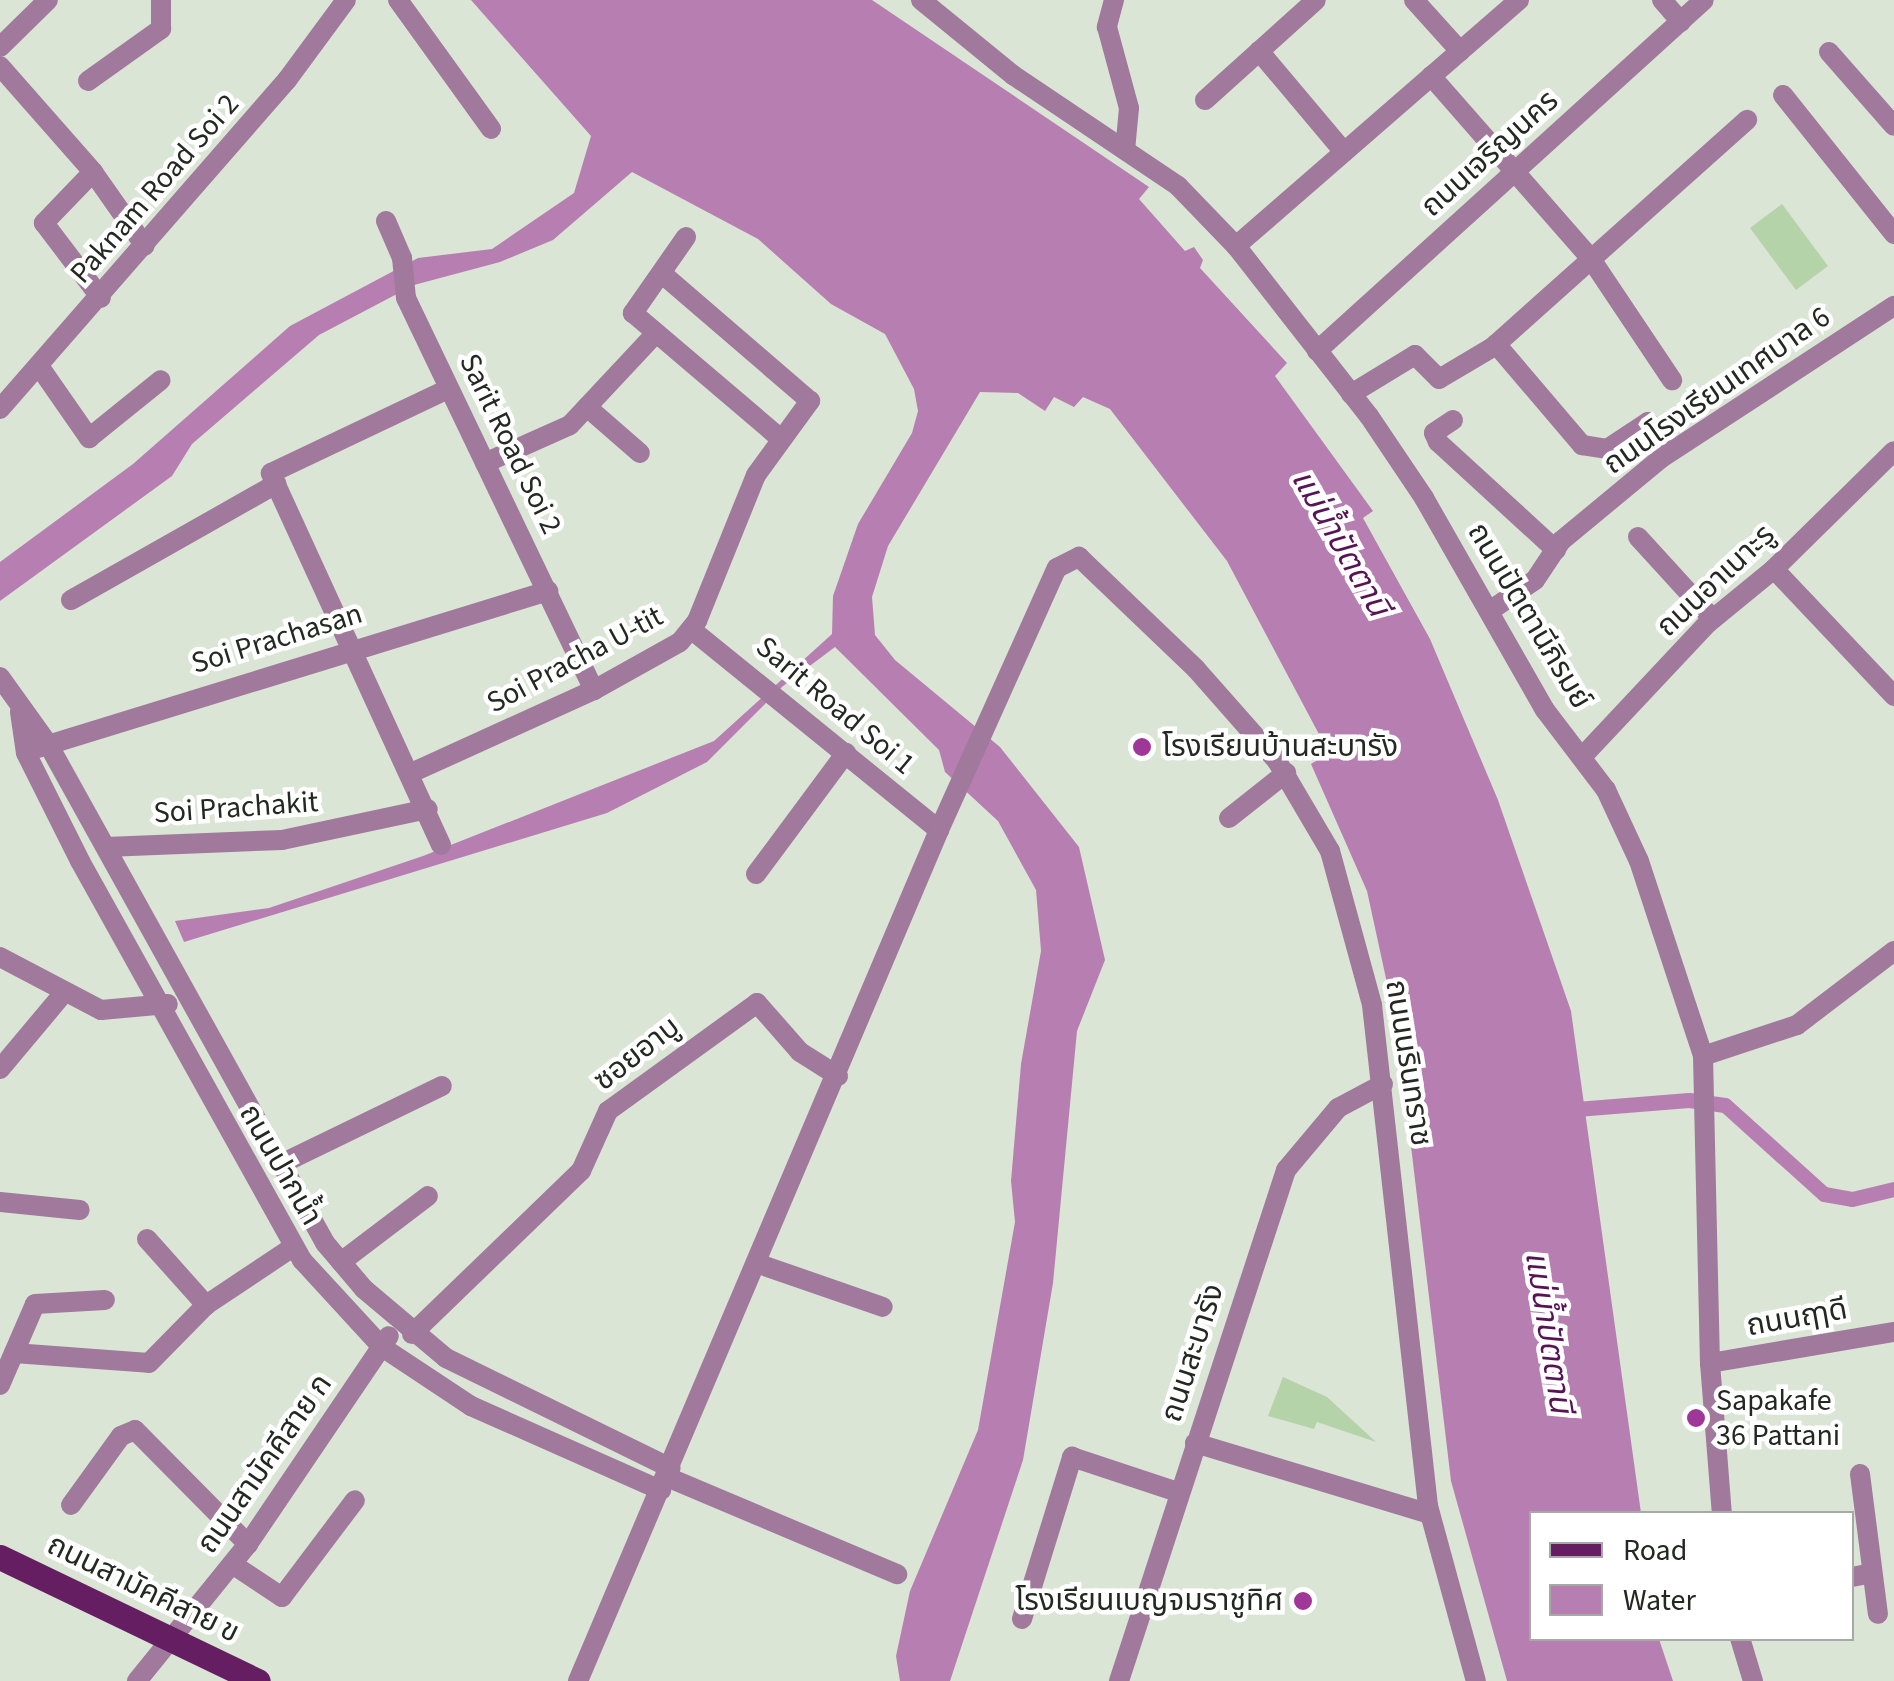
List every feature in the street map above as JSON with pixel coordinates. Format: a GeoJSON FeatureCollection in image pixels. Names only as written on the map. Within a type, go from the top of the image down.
{"type":"FeatureCollection","features":[{"type":"Feature","properties":{"kind":"main road","name":"ถนนสามัคคีสาย ข"},"geometry":{"type":"LineString","coordinates":[[0,1557],[258,1681]]}},
{"type":"Feature","properties":{"kind":"street"},"geometry":{"type":"LineString","coordinates":[[0,47],[48,0]]}},
{"type":"Feature","properties":{"kind":"street"},"geometry":{"type":"LineString","coordinates":[[88,81],[161,29],[160,0]]}},
{"type":"Feature","properties":{"kind":"street","name":"Paknam Road Soi 2"},"geometry":{"type":"LineString","coordinates":[[0,409],[145,246],[346,0]]}},
{"type":"Feature","properties":{"kind":"street"},"geometry":{"type":"LineString","coordinates":[[398,0],[491,130]]}},
{"type":"Feature","properties":{"kind":"street","name":"ถนนปัตตานีภิรมย์"},"geometry":{"type":"LineString","coordinates":[[921,0],[1013,75],[1178,186],[1236,246],[1352,394],[1491,610],[1545,710],[1606,790],[1638,861],[1703,1056],[1707,1092],[1710,1363],[1722,1511]]}},
{"type":"Feature","properties":{"kind":"street"},"geometry":{"type":"LineString","coordinates":[[1114,0],[1107,27],[1128,108],[1125,150]]}},
{"type":"Feature","properties":{"kind":"street"},"geometry":{"type":"LineString","coordinates":[[1204,100],[1316,0]]}},
{"type":"Feature","properties":{"kind":"street"},"geometry":{"type":"LineString","coordinates":[[1414,0],[1460,51]]}},
{"type":"Feature","properties":{"kind":"street"},"geometry":{"type":"LineString","coordinates":[[1236,246],[1519,0]]}},
{"type":"Feature","properties":{"kind":"street"},"geometry":{"type":"LineString","coordinates":[[1662,0],[1680,22]]}},
{"type":"Feature","properties":{"kind":"street","name":"ถนนเจริญนคร"},"geometry":{"type":"LineString","coordinates":[[1317,352],[1704,0]]}},
{"type":"Feature","properties":{"kind":"street"},"geometry":{"type":"LineString","coordinates":[[1259,51],[1344,152]]}},
{"type":"Feature","properties":{"kind":"street"},"geometry":{"type":"LineString","coordinates":[[1829,52],[1894,126]]}},
{"type":"Feature","properties":{"kind":"street"},"geometry":{"type":"LineString","coordinates":[[0,66],[93,172],[145,246]]}},
{"type":"Feature","properties":{"kind":"street"},"geometry":{"type":"LineString","coordinates":[[1431,76],[1590,259],[1672,380]]}},
{"type":"Feature","properties":{"kind":"street"},"geometry":{"type":"LineString","coordinates":[[1783,95],[1894,234]]}},
{"type":"Feature","properties":{"kind":"street"},"geometry":{"type":"LineString","coordinates":[[1352,394],[1414,355],[1439,380],[1496,344],[1747,120]]}},
{"type":"Feature","properties":{"kind":"street"},"geometry":{"type":"LineString","coordinates":[[93,172],[44,223],[101,298]]}},
{"type":"Feature","properties":{"kind":"street","name":"Sarit Road Soi 2"},"geometry":{"type":"LineString","coordinates":[[386,221],[402,258],[406,298],[594,690]]}},
{"type":"Feature","properties":{"kind":"street"},"geometry":{"type":"LineString","coordinates":[[686,237],[633,314],[780,438]]}},
{"type":"Feature","properties":{"kind":"street","name":"Soi Pracha U-tit"},"geometry":{"type":"LineString","coordinates":[[412,772],[594,690],[692,630],[756,474],[810,401],[662,274]]}},
{"type":"Feature","properties":{"kind":"street","name":"ถนนโรงเรียนเทศบาล 6"},"geometry":{"type":"LineString","coordinates":[[1491,610],[1536,580],[1556,550],[1670,453],[1894,306]]}},
{"type":"Feature","properties":{"kind":"street"},"geometry":{"type":"LineString","coordinates":[[485,462],[570,425],[656,333]]}},
{"type":"Feature","properties":{"kind":"street"},"geometry":{"type":"LineString","coordinates":[[1496,344],[1582,445],[1600,452],[1648,422],[1670,453]]}},
{"type":"Feature","properties":{"kind":"street"},"geometry":{"type":"LineString","coordinates":[[39,366],[89,438],[161,380]]}},
{"type":"Feature","properties":{"kind":"street"},"geometry":{"type":"LineString","coordinates":[[72,600],[274,479],[448,389]]}},
{"type":"Feature","properties":{"kind":"street"},"geometry":{"type":"LineString","coordinates":[[587,407],[640,453]]}},
{"type":"Feature","properties":{"kind":"street"},"geometry":{"type":"LineString","coordinates":[[1453,420],[1434,433],[1438,442],[1556,550]]}},
{"type":"Feature","properties":{"kind":"street","name":"ถนนอาเนาะรู"},"geometry":{"type":"LineString","coordinates":[[1582,757],[1713,620],[1774,569],[1894,451]]}},
{"type":"Feature","properties":{"kind":"street"},"geometry":{"type":"LineString","coordinates":[[274,479],[412,772],[441,844]]}},
{"type":"Feature","properties":{"kind":"street"},"geometry":{"type":"LineString","coordinates":[[1638,538],[1713,620]]}},
{"type":"Feature","properties":{"kind":"street","name":"ถนนนรินทราช"},"geometry":{"type":"LineString","coordinates":[[939,830],[1058,568],[1069,558],[1079,557],[1101,575],[1286,773],[1312,813],[1348,901],[1382,1084],[1430,1514],[1476,1681]]}},
{"type":"Feature","properties":{"kind":"street"},"geometry":{"type":"LineString","coordinates":[[1774,569],[1894,696]]}},
{"type":"Feature","properties":{"kind":"street","name":"Soi Prachasan"},"geometry":{"type":"LineString","coordinates":[[26,752],[353,646],[548,591]]}},
{"type":"Feature","properties":{"kind":"street","name":"Sarit Road Soi 1"},"geometry":{"type":"LineString","coordinates":[[692,630],[772,689],[939,830]]}},
{"type":"Feature","properties":{"kind":"street","name":"ถนนปากน้ำ"},"geometry":{"type":"LineString","coordinates":[[0,677],[19,710],[48,744],[279,1165],[340,1262],[405,1328],[446,1358],[666,1478]]}},
{"type":"Feature","properties":{"kind":"street","name":"ถนนปากน้ำ"},"geometry":{"type":"LineString","coordinates":[[19,710],[26,752],[158,1008],[293,1248],[382,1347],[471,1406],[666,1478]]}},
{"type":"Feature","properties":{"kind":"street"},"geometry":{"type":"LineString","coordinates":[[756,874],[846,753]]}},
{"type":"Feature","properties":{"kind":"street"},"geometry":{"type":"LineString","coordinates":[[1229,818],[1286,773]]}},
{"type":"Feature","properties":{"kind":"street","name":"Soi Prachakit"},"geometry":{"type":"LineString","coordinates":[[106,848],[282,840],[428,809]]}},
{"type":"Feature","properties":{"kind":"street"},"geometry":{"type":"LineString","coordinates":[[578,1681],[838,1076],[939,830]]}},
{"type":"Feature","properties":{"kind":"street"},"geometry":{"type":"LineString","coordinates":[[0,957],[62,996],[101,1010],[158,1008],[186,996]]}},
{"type":"Feature","properties":{"kind":"street"},"geometry":{"type":"LineString","coordinates":[[1703,1056],[1798,1025],[1891,960]]}},
{"type":"Feature","properties":{"kind":"street"},"geometry":{"type":"LineString","coordinates":[[0,1069],[62,996]]}},
{"type":"Feature","properties":{"kind":"street","name":"ซอยอาบู"},"geometry":{"type":"LineString","coordinates":[[405,1328],[581,1171],[608,1110],[757,1003],[800,1052],[838,1076]]}},
{"type":"Feature","properties":{"kind":"street","name":"ถนนสะบารัง"},"geometry":{"type":"LineString","coordinates":[[1118,1681],[1286,1170],[1338,1108],[1382,1084]]}},
{"type":"Feature","properties":{"kind":"street"},"geometry":{"type":"LineString","coordinates":[[279,1165],[442,1086]]}},
{"type":"Feature","properties":{"kind":"street"},"geometry":{"type":"LineString","coordinates":[[340,1262],[428,1196]]}},
{"type":"Feature","properties":{"kind":"street"},"geometry":{"type":"LineString","coordinates":[[0,1202],[80,1210]]}},
{"type":"Feature","properties":{"kind":"street"},"geometry":{"type":"LineString","coordinates":[[148,1238],[206,1304]]}},
{"type":"Feature","properties":{"kind":"street"},"geometry":{"type":"LineString","coordinates":[[14,1354],[138,1366],[206,1304],[293,1248]]}},
{"type":"Feature","properties":{"kind":"street"},"geometry":{"type":"LineString","coordinates":[[756,1263],[883,1307]]}},
{"type":"Feature","properties":{"kind":"street"},"geometry":{"type":"LineString","coordinates":[[0,1385],[36,1304],[105,1300]]}},
{"type":"Feature","properties":{"kind":"street","name":"ถนนสามัคคีสาย ก"},"geometry":{"type":"LineString","coordinates":[[137,1681],[248,1544],[382,1347],[405,1328]]}},
{"type":"Feature","properties":{"kind":"street","name":"ถนนฤๅดี"},"geometry":{"type":"LineString","coordinates":[[1710,1363],[1894,1332]]}},
{"type":"Feature","properties":{"kind":"street"},"geometry":{"type":"LineString","coordinates":[[72,1504],[121,1436],[136,1430],[248,1544]]}},
{"type":"Feature","properties":{"kind":"street"},"geometry":{"type":"LineString","coordinates":[[1195,1442],[1430,1514]]}},
{"type":"Feature","properties":{"kind":"street"},"geometry":{"type":"LineString","coordinates":[[1022,1620],[1072,1458],[1178,1492]]}},
{"type":"Feature","properties":{"kind":"street"},"geometry":{"type":"LineString","coordinates":[[1860,1474],[1862,1575],[1878,1614]]}},
{"type":"Feature","properties":{"kind":"street"},"geometry":{"type":"LineString","coordinates":[[666,1478],[897,1574]]}},
{"type":"Feature","properties":{"kind":"street"},"geometry":{"type":"LineString","coordinates":[[232,1564],[282,1597],[356,1500]]}},
{"type":"Feature","properties":{"kind":"street"},"geometry":{"type":"LineString","coordinates":[[1741,1641],[1753,1681]]}},
{"type":"Feature","properties":{"kind":"green space"},"geometry":{"type":"Polygon","coordinates":[[[1782,204],[1828,266],[1796,290],[1750,228],[1782,204]]]}},
{"type":"Feature","properties":{"kind":"green space"},"geometry":{"type":"Polygon","coordinates":[[[1283,1377],[1327,1397],[1376,1442],[1317,1422],[1314,1429],[1268,1416],[1283,1377]]]}},
{"type":"Feature","properties":{"kind":"water","name":"แม่น้ำปัตตานี"},"geometry":{"type":"Polygon","coordinates":[[[471,0],[872,0],[1149,187],[1139,199],[1185,251],[1194,247],[1203,260],[1200,268],[1287,363],[1275,376],[1373,511],[1363,518],[1430,639],[1498,800],[1571,1011],[1641,1511],[1529,1511],[1529,1641],[1660,1641],[1673,1681],[1507,1681],[1451,1481],[1397,1029],[1367,891],[1311,764],[1329,753],[1227,561],[1110,409],[1083,397],[1074,407],[1054,397],[1045,411],[1018,393],[980,392],[888,546],[872,597],[875,635],[895,660],[1000,747],[1079,847],[1105,960],[1077,1031],[1053,1283],[1023,1460],[950,1681],[900,1681],[896,1656],[910,1591],[978,1430],[1015,1222],[1011,1181],[1021,1064],[1041,951],[1036,890],[998,821],[945,772],[939,750],[835,647],[783,686],[707,762],[607,813],[184,942],[175,921],[269,908],[423,856],[714,741],[832,634],[833,596],[858,524],[912,433],[918,411],[914,389],[885,334],[831,304],[758,239],[632,172],[553,240],[500,262],[414,285],[319,335],[192,444],[172,476],[0,601],[0,562],[133,464],[290,326],[418,258],[492,249],[574,193],[591,136],[471,0]]]}},
{"type":"Feature","properties":{"kind":"waterway"},"geometry":{"type":"LineString","coordinates":[[1564,1110],[1689,1100],[1725,1105],[1824,1194],[1852,1199],[1894,1189]]}},
{"type":"Feature","properties":{"kind":"place","name":"โรงเรียนบ้านสะบารัง"},"geometry":{"type":"Point","coordinates":[1142,747]}},
{"type":"Feature","properties":{"kind":"place","name":"Sapakafe 36 Pattani"},"geometry":{"type":"Point","coordinates":[1696,1418]}},
{"type":"Feature","properties":{"kind":"place","name":"โรงเรียนเบญจมราชูทิศ"},"geometry":{"type":"Point","coordinates":[1303,1601]}}]}
